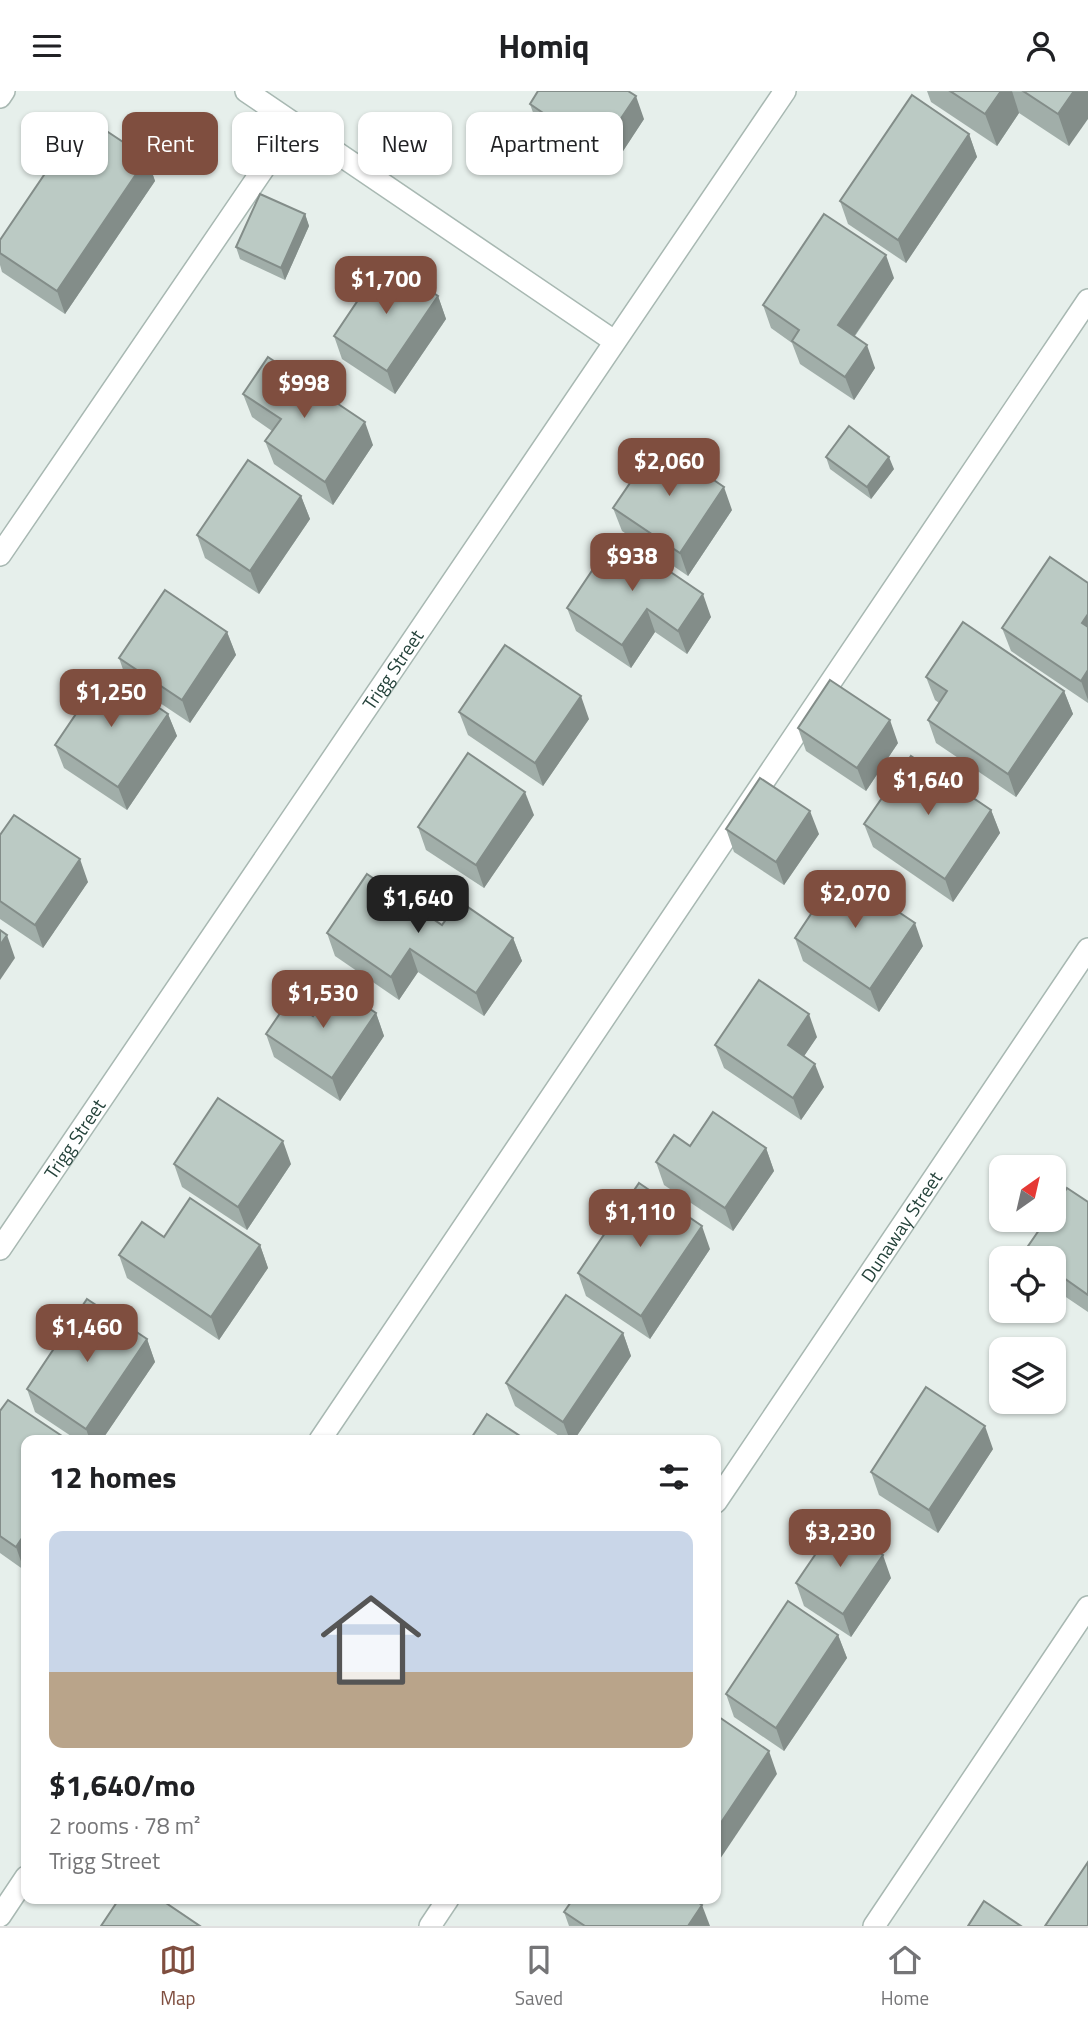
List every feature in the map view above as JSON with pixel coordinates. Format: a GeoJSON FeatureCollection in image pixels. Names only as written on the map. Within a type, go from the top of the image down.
{"type":"FeatureCollection","features":[{"type":"Feature","properties":{"kind":"street"},"geometry":{"type":"LineString","coordinates":[[0,97],[4,91]]}},
{"type":"Feature","properties":{"kind":"street"},"geometry":{"type":"LineString","coordinates":[[246,91],[277,112]]}},
{"type":"Feature","properties":{"kind":"street","name":"Trigg Street"},"geometry":{"type":"LineString","coordinates":[[0,1249],[785,91]]}},
{"type":"Feature","properties":{"kind":"street"},"geometry":{"type":"LineString","coordinates":[[344,158],[614,341]]}},
{"type":"Feature","properties":{"kind":"street"},"geometry":{"type":"LineString","coordinates":[[0,555],[259,175]]}},
{"type":"Feature","properties":{"kind":"street"},"geometry":{"type":"LineString","coordinates":[[323,1435],[1088,300]]}},
{"type":"Feature","properties":{"kind":"street","name":"Dunaway Street"},"geometry":{"type":"LineString","coordinates":[[721,1495],[1088,949]]}},
{"type":"Feature","properties":{"kind":"street"},"geometry":{"type":"LineString","coordinates":[[874,1926],[1088,1607]]}},
{"type":"Feature","properties":{"kind":"street"},"geometry":{"type":"LineString","coordinates":[[0,1916],[21,1884]]}},
{"type":"Feature","properties":{"kind":"street"},"geometry":{"type":"LineString","coordinates":[[430,1926],[445,1904]]}},
{"type":"Feature","properties":{"kind":"building"},"geometry":{"type":"Polygon","coordinates":[[[538,91],[628,91],[636,96],[623,115],[623,112],[542,112],[530,104],[538,91]]]}},
{"type":"Feature","properties":{"kind":"building"},"geometry":{"type":"Polygon","coordinates":[[[950,91],[1001,91],[985,114],[950,91]]]}},
{"type":"Feature","properties":{"kind":"building"},"geometry":{"type":"Polygon","coordinates":[[[1023,91],[1074,91],[1058,114],[1023,91]]]}},
{"type":"Feature","properties":{"kind":"building"},"geometry":{"type":"Polygon","coordinates":[[[912,95],[969,134],[898,240],[840,201],[912,95]]]}},
{"type":"Feature","properties":{"kind":"building"},"geometry":{"type":"Polygon","coordinates":[[[108,132],[122,141],[122,175],[135,175],[57,291],[0,253],[0,240],[44,175],[108,175],[108,132]]]}},
{"type":"Feature","properties":{"kind":"building"},"geometry":{"type":"Polygon","coordinates":[[[260,194],[305,214],[281,268],[236,247],[260,194]]]}},
{"type":"Feature","properties":{"kind":"building"},"geometry":{"type":"Polygon","coordinates":[[[824,214],[886,255],[838,325],[867,345],[845,377],[792,341],[799,330],[763,305],[824,214]]]}},
{"type":"Feature","properties":{"kind":"building"},"geometry":{"type":"Polygon","coordinates":[[[385,260],[438,296],[387,371],[334,336],[385,260]]]}},
{"type":"Feature","properties":{"kind":"building"},"geometry":{"type":"Polygon","coordinates":[[[268,357],[365,422],[325,482],[265,441],[281,419],[243,394],[268,357]]]}},
{"type":"Feature","properties":{"kind":"building"},"geometry":{"type":"Polygon","coordinates":[[[849,426],[889,457],[867,487],[826,457],[849,426]]]}},
{"type":"Feature","properties":{"kind":"building"},"geometry":{"type":"Polygon","coordinates":[[[658,442],[724,487],[680,553],[613,508],[658,442]]]}},
{"type":"Feature","properties":{"kind":"building"},"geometry":{"type":"Polygon","coordinates":[[[248,460],[301,496],[250,571],[197,535],[248,460]]]}},
{"type":"Feature","properties":{"kind":"building"},"geometry":{"type":"Polygon","coordinates":[[[616,535],[703,594],[678,631],[647,609],[622,645],[567,608],[616,535]]]}},
{"type":"Feature","properties":{"kind":"building"},"geometry":{"type":"Polygon","coordinates":[[[1050,557],[1088,583],[1088,614],[1082,623],[1088,627],[1088,670],[1081,681],[1002,628],[1050,557]]]}},
{"type":"Feature","properties":{"kind":"building"},"geometry":{"type":"Polygon","coordinates":[[[165,590],[227,632],[182,700],[119,658],[165,590]]]}},
{"type":"Feature","properties":{"kind":"building"},"geometry":{"type":"Polygon","coordinates":[[[963,622],[1064,691],[1008,774],[928,720],[947,691],[926,677],[963,622]]]}},
{"type":"Feature","properties":{"kind":"building"},"geometry":{"type":"Polygon","coordinates":[[[505,645],[581,696],[535,763],[459,712],[505,645]]]}},
{"type":"Feature","properties":{"kind":"building"},"geometry":{"type":"Polygon","coordinates":[[[105,671],[168,714],[118,787],[55,745],[105,671]]]}},
{"type":"Feature","properties":{"kind":"building"},"geometry":{"type":"Polygon","coordinates":[[[830,680],[890,720],[857,768],[798,728],[830,680]]]}},
{"type":"Feature","properties":{"kind":"building"},"geometry":{"type":"Polygon","coordinates":[[[468,753],[525,792],[476,865],[418,827],[468,753]]]}},
{"type":"Feature","properties":{"kind":"building"},"geometry":{"type":"Polygon","coordinates":[[[911,756],[991,810],[945,879],[864,824],[911,756]]]}},
{"type":"Feature","properties":{"kind":"building"},"geometry":{"type":"Polygon","coordinates":[[[760,778],[810,811],[776,862],[726,829],[760,778]]]}},
{"type":"Feature","properties":{"kind":"building"},"geometry":{"type":"Polygon","coordinates":[[[14,815],[80,859],[35,925],[0,901],[0,835],[14,815]]]}},
{"type":"Feature","properties":{"kind":"building"},"geometry":{"type":"Polygon","coordinates":[[[839,872],[915,923],[870,989],[795,938],[839,872]]]}},
{"type":"Feature","properties":{"kind":"building"},"geometry":{"type":"Polygon","coordinates":[[[367,874],[442,925],[459,901],[513,938],[476,993],[410,949],[391,977],[327,933],[367,874]]]}},
{"type":"Feature","properties":{"kind":"building"},"geometry":{"type":"Polygon","coordinates":[[[0,930],[7,935],[0,945],[0,930]]]}},
{"type":"Feature","properties":{"kind":"building"},"geometry":{"type":"Polygon","coordinates":[[[759,980],[809,1014],[788,1045],[815,1064],[793,1098],[715,1045],[759,980]]]}},
{"type":"Feature","properties":{"kind":"building"},"geometry":{"type":"Polygon","coordinates":[[[334,985],[376,1013],[332,1078],[266,1034],[289,1000],[313,1016],[334,985]]]}},
{"type":"Feature","properties":{"kind":"building"},"geometry":{"type":"Polygon","coordinates":[[[218,1098],[283,1141],[238,1207],[174,1164],[218,1098]]]}},
{"type":"Feature","properties":{"kind":"building"},"geometry":{"type":"Polygon","coordinates":[[[713,1112],[766,1148],[725,1208],[656,1162],[674,1135],[690,1146],[713,1112]]]}},
{"type":"Feature","properties":{"kind":"building"},"geometry":{"type":"Polygon","coordinates":[[[639,1183],[702,1226],[641,1316],[578,1273],[639,1183]]]}},
{"type":"Feature","properties":{"kind":"building"},"geometry":{"type":"Polygon","coordinates":[[[1066,1190],[1088,1202],[1088,1295],[1066,1279],[1066,1246],[1028,1246],[1038,1232],[1066,1232],[1066,1190]]]}},
{"type":"Feature","properties":{"kind":"building"},"geometry":{"type":"Polygon","coordinates":[[[190,1198],[260,1245],[211,1317],[119,1255],[142,1222],[164,1237],[190,1198]]]}},
{"type":"Feature","properties":{"kind":"building"},"geometry":{"type":"Polygon","coordinates":[[[566,1295],[623,1333],[563,1422],[506,1383],[566,1295]]]}},
{"type":"Feature","properties":{"kind":"building"},"geometry":{"type":"Polygon","coordinates":[[[87,1299],[147,1339],[86,1429],[27,1389],[87,1299]]]}},
{"type":"Feature","properties":{"kind":"building"},"geometry":{"type":"Polygon","coordinates":[[[926,1387],[985,1426],[929,1510],[871,1472],[926,1387]]]}},
{"type":"Feature","properties":{"kind":"building"},"geometry":{"type":"Polygon","coordinates":[[[8,1400],[60,1435],[21,1435],[21,1540],[16,1547],[0,1536],[0,1411],[8,1400]]]}},
{"type":"Feature","properties":{"kind":"building"},"geometry":{"type":"Polygon","coordinates":[[[487,1414],[518,1435],[473,1435],[487,1414]]]}},
{"type":"Feature","properties":{"kind":"building"},"geometry":{"type":"Polygon","coordinates":[[[836,1524],[883,1555],[843,1614],[796,1583],[836,1524]]]}},
{"type":"Feature","properties":{"kind":"building"},"geometry":{"type":"Polygon","coordinates":[[[788,1601],[838,1635],[776,1728],[726,1694],[788,1601]]]}},
{"type":"Feature","properties":{"kind":"building"},"geometry":{"type":"Polygon","coordinates":[[[721,1718],[769,1751],[721,1823],[721,1718]]]}},
{"type":"Feature","properties":{"kind":"building"},"geometry":{"type":"Polygon","coordinates":[[[1088,1862],[1088,1926],[1045,1926],[1088,1862]]]}},
{"type":"Feature","properties":{"kind":"building"},"geometry":{"type":"Polygon","coordinates":[[[984,1901],[1021,1926],[968,1926],[984,1901]]]}},
{"type":"Feature","properties":{"kind":"building"},"geometry":{"type":"Polygon","coordinates":[[[116,1904],[167,1904],[200,1926],[101,1926],[116,1904]]]}},
{"type":"Feature","properties":{"kind":"building"},"geometry":{"type":"Polygon","coordinates":[[[570,1904],[702,1905],[688,1926],[585,1926],[564,1912],[570,1904]]]}}]}
